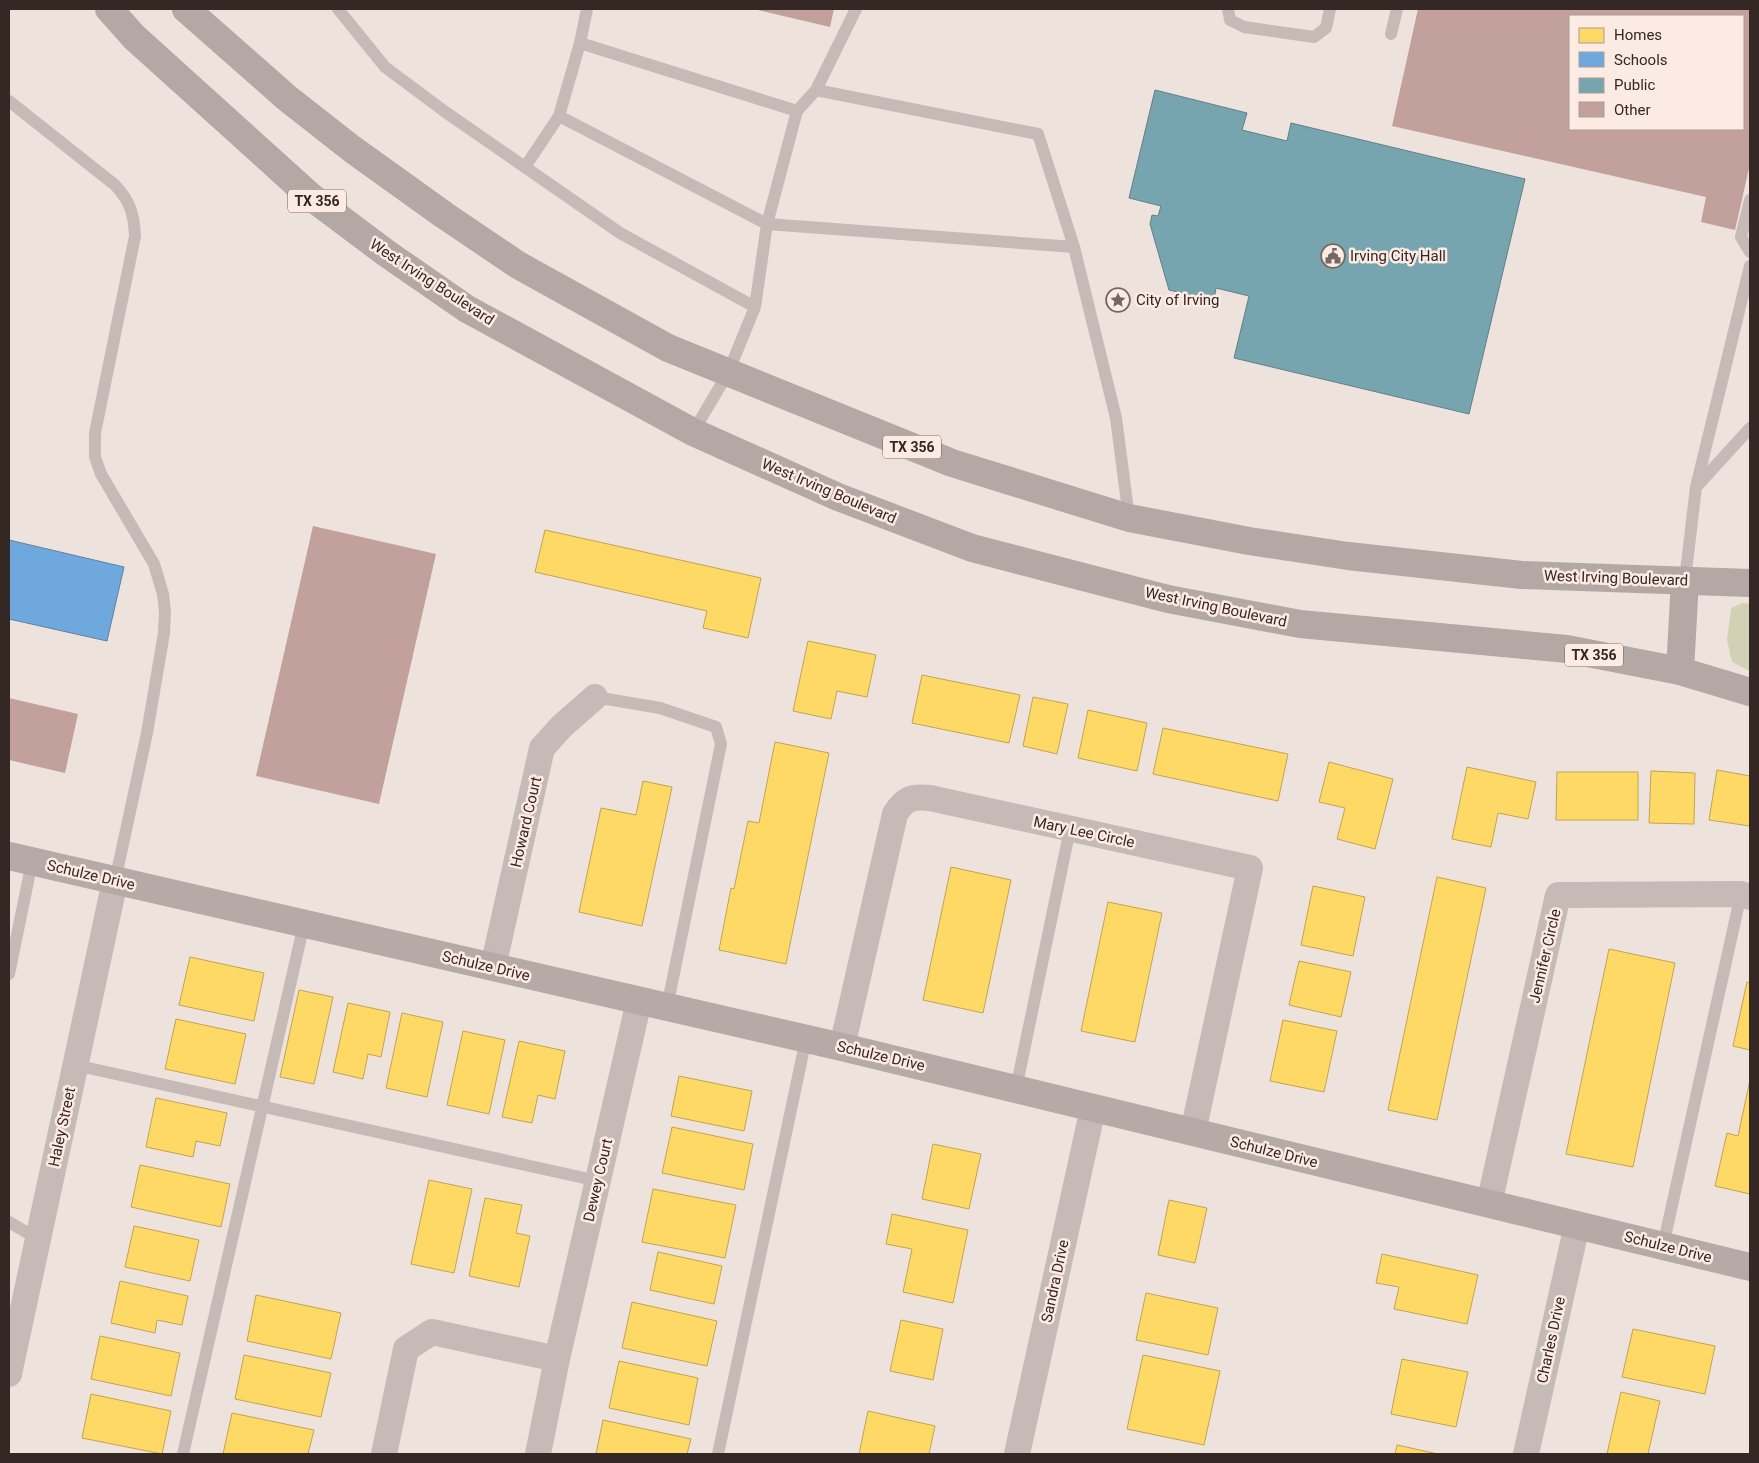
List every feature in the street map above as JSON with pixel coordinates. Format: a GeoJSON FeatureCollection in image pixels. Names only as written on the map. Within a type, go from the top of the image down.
{"type":"FeatureCollection","features":[{"type":"Feature","properties":{"kind":"main road","name":"West Irving Boulevard"},"geometry":{"type":"LineString","coordinates":[[109,9],[134,37],[302,189],[386,253],[467,308],[693,432],[838,497],[972,548],[1168,599],[1300,624],[1566,650],[1680,671]]}},
{"type":"Feature","properties":{"kind":"main road","name":"West Irving Boulevard"},"geometry":{"type":"LineString","coordinates":[[186,9],[287,98],[352,149],[518,265],[668,348],[952,463],[1129,518],[1249,541],[1348,556],[1522,575],[1750,583]]}},
{"type":"Feature","properties":{"kind":"main road"},"geometry":{"type":"LineString","coordinates":[[1680,671],[1685,580]]}},
{"type":"Feature","properties":{"kind":"main road","name":"TX 356"},"geometry":{"type":"LineString","coordinates":[[1680,671],[1750,692]]}},
{"type":"Feature","properties":{"kind":"street","name":"Howard Court"},"geometry":{"type":"LineString","coordinates":[[493,967],[542,748],[562,726],[595,697]]}},
{"type":"Feature","properties":{"kind":"street","name":"Mary Lee Circle"},"geometry":{"type":"LineString","coordinates":[[842,1047],[895,814],[907,800],[918,797],[930,798],[1250,868],[1193,1132]]}},
{"type":"Feature","properties":{"kind":"street","name":"Schulze Drive"},"geometry":{"type":"LineString","coordinates":[[21,859],[842,1047],[1750,1267]]}},
{"type":"Feature","properties":{"kind":"street","name":"Haley Street"},"geometry":{"type":"LineString","coordinates":[[9,1374],[115,880]]}},
{"type":"Feature","properties":{"kind":"street","name":"Jennifer Circle"},"geometry":{"type":"LineString","coordinates":[[1489,1204],[1558,895],[1745,896]]}},
{"type":"Feature","properties":{"kind":"street","name":"Dewey Court"},"geometry":{"type":"LineString","coordinates":[[538,1454],[557,1359],[639,1001]]}},
{"type":"Feature","properties":{"kind":"street","name":"Sandra Drive"},"geometry":{"type":"LineString","coordinates":[[1018,1454],[1093,1108]]}},
{"type":"Feature","properties":{"kind":"street","name":"Charles Drive"},"geometry":{"type":"LineString","coordinates":[[1526,1454],[1577,1225]]}},
{"type":"Feature","properties":{"kind":"street"},"geometry":{"type":"LineString","coordinates":[[384,1454],[406,1349],[432,1332],[557,1359]]}},
{"type":"Feature","properties":{"kind":"lane"},"geometry":{"type":"LineString","coordinates":[[338,9],[385,67],[444,111],[620,233],[755,306]]}},
{"type":"Feature","properties":{"kind":"lane"},"geometry":{"type":"LineString","coordinates":[[349,23],[353,9]]}},
{"type":"Feature","properties":{"kind":"lane"},"geometry":{"type":"LineString","coordinates":[[525,167],[559,116],[580,43],[587,9]]}},
{"type":"Feature","properties":{"kind":"lane"},"geometry":{"type":"LineString","coordinates":[[693,432],[728,373],[755,306],[767,224],[797,111],[816,90],[856,9]]}},
{"type":"Feature","properties":{"kind":"lane"},"geometry":{"type":"LineString","coordinates":[[1228,9],[1230,20],[1244,27],[1314,37],[1326,28],[1330,9]]}},
{"type":"Feature","properties":{"kind":"lane"},"geometry":{"type":"LineString","coordinates":[[1391,34],[1397,9]]}},
{"type":"Feature","properties":{"kind":"lane"},"geometry":{"type":"LineString","coordinates":[[580,43],[797,111]]}},
{"type":"Feature","properties":{"kind":"lane"},"geometry":{"type":"LineString","coordinates":[[816,90],[1038,134],[1074,247],[1116,418],[1129,518]]}},
{"type":"Feature","properties":{"kind":"lane"},"geometry":{"type":"LineString","coordinates":[[9,101],[115,185],[125,196],[135,223],[135,236],[95,433],[94,458],[101,474],[154,564],[163,594],[165,612],[164,633],[147,733],[115,880]]}},
{"type":"Feature","properties":{"kind":"lane"},"geometry":{"type":"LineString","coordinates":[[559,116],[767,224],[1074,247]]}},
{"type":"Feature","properties":{"kind":"lane"},"geometry":{"type":"LineString","coordinates":[[1750,200],[1742,237],[1750,252]]}},
{"type":"Feature","properties":{"kind":"lane"},"geometry":{"type":"LineString","coordinates":[[1685,580],[1696,487],[1750,266]]}},
{"type":"Feature","properties":{"kind":"lane"},"geometry":{"type":"LineString","coordinates":[[1696,487],[1750,428]]}},
{"type":"Feature","properties":{"kind":"lane"},"geometry":{"type":"LineString","coordinates":[[595,697],[660,708],[716,727],[722,744],[667,1007]]}},
{"type":"Feature","properties":{"kind":"lane"},"geometry":{"type":"LineString","coordinates":[[1016,1089],[1070,829]]}},
{"type":"Feature","properties":{"kind":"lane"},"geometry":{"type":"LineString","coordinates":[[9,974],[21,859]]}},
{"type":"Feature","properties":{"kind":"lane"},"geometry":{"type":"LineString","coordinates":[[1663,1246],[1745,896]]}},
{"type":"Feature","properties":{"kind":"lane"},"geometry":{"type":"LineString","coordinates":[[183,1454],[304,924]]}},
{"type":"Feature","properties":{"kind":"lane"},"geometry":{"type":"LineString","coordinates":[[718,1454],[806,1039]]}},
{"type":"Feature","properties":{"kind":"lane"},"geometry":{"type":"LineString","coordinates":[[75,1065],[598,1181]]}},
{"type":"Feature","properties":{"kind":"lane"},"geometry":{"type":"LineString","coordinates":[[9,1222],[38,1239]]}},
{"type":"Feature","properties":{"kind":"green space"},"geometry":{"type":"Polygon","coordinates":[[[1743,603],[1750,604],[1750,671],[1732,662],[1727,640],[1731,608],[1743,603]]]}},
{"type":"Feature","properties":{"kind":"building: Homes"},"geometry":{"type":"Polygon","coordinates":[[[545,530],[761,578],[748,638],[703,628],[707,611],[535,572],[545,530]]]}},
{"type":"Feature","properties":{"kind":"building: Homes"},"geometry":{"type":"Polygon","coordinates":[[[808,641],[876,655],[867,697],[837,691],[831,719],[793,711],[808,641]]]}},
{"type":"Feature","properties":{"kind":"building: Homes"},"geometry":{"type":"Polygon","coordinates":[[[922,675],[1020,695],[1009,743],[912,723],[922,675]]]}},
{"type":"Feature","properties":{"kind":"building: Homes"},"geometry":{"type":"Polygon","coordinates":[[[1033,697],[1068,704],[1057,754],[1023,746],[1033,697]]]}},
{"type":"Feature","properties":{"kind":"building: Homes"},"geometry":{"type":"Polygon","coordinates":[[[1088,710],[1147,723],[1137,771],[1078,758],[1088,710]]]}},
{"type":"Feature","properties":{"kind":"building: Homes"},"geometry":{"type":"Polygon","coordinates":[[[1163,728],[1288,754],[1278,801],[1153,774],[1163,728]]]}},
{"type":"Feature","properties":{"kind":"building: Homes"},"geometry":{"type":"Polygon","coordinates":[[[775,742],[829,753],[786,964],[719,950],[731,888],[734,889],[748,821],[759,823],[775,742]]]}},
{"type":"Feature","properties":{"kind":"building: Homes"},"geometry":{"type":"Polygon","coordinates":[[[1329,762],[1393,779],[1375,849],[1337,839],[1345,808],[1319,802],[1329,762]]]}},
{"type":"Feature","properties":{"kind":"building: Homes"},"geometry":{"type":"Polygon","coordinates":[[[1467,767],[1536,782],[1528,819],[1498,813],[1491,847],[1452,839],[1467,767]]]}},
{"type":"Feature","properties":{"kind":"building: Homes"},"geometry":{"type":"Polygon","coordinates":[[[1717,770],[1750,776],[1750,826],[1709,820],[1717,770]]]}},
{"type":"Feature","properties":{"kind":"building: Homes"},"geometry":{"type":"Polygon","coordinates":[[[1651,771],[1695,773],[1694,824],[1649,823],[1651,771]]]}},
{"type":"Feature","properties":{"kind":"building: Homes"},"geometry":{"type":"Polygon","coordinates":[[[1557,772],[1638,772],[1638,820],[1556,820],[1557,772]]]}},
{"type":"Feature","properties":{"kind":"building: Homes"},"geometry":{"type":"Polygon","coordinates":[[[643,781],[672,787],[642,926],[579,912],[601,808],[636,815],[643,781]]]}},
{"type":"Feature","properties":{"kind":"building: Homes"},"geometry":{"type":"Polygon","coordinates":[[[951,867],[1011,880],[983,1013],[923,1000],[951,867]]]}},
{"type":"Feature","properties":{"kind":"building: Homes"},"geometry":{"type":"Polygon","coordinates":[[[1437,877],[1486,888],[1437,1120],[1388,1110],[1437,877]]]}},
{"type":"Feature","properties":{"kind":"building: Homes"},"geometry":{"type":"Polygon","coordinates":[[[1313,886],[1365,897],[1353,956],[1301,945],[1313,886]]]}},
{"type":"Feature","properties":{"kind":"building: Homes"},"geometry":{"type":"Polygon","coordinates":[[[1108,902],[1162,913],[1135,1042],[1081,1031],[1108,902]]]}},
{"type":"Feature","properties":{"kind":"building: Homes"},"geometry":{"type":"Polygon","coordinates":[[[1609,949],[1675,963],[1633,1167],[1566,1154],[1609,949]]]}},
{"type":"Feature","properties":{"kind":"building: Homes"},"geometry":{"type":"Polygon","coordinates":[[[190,957],[264,973],[254,1021],[179,1005],[190,957]]]}},
{"type":"Feature","properties":{"kind":"building: Homes"},"geometry":{"type":"Polygon","coordinates":[[[1299,961],[1351,972],[1341,1017],[1289,1005],[1299,961]]]}},
{"type":"Feature","properties":{"kind":"building: Homes"},"geometry":{"type":"Polygon","coordinates":[[[1747,982],[1750,983],[1750,1050],[1733,1046],[1747,982]]]}},
{"type":"Feature","properties":{"kind":"building: Homes"},"geometry":{"type":"Polygon","coordinates":[[[299,990],[333,997],[314,1084],[280,1077],[299,990]]]}},
{"type":"Feature","properties":{"kind":"building: Homes"},"geometry":{"type":"Polygon","coordinates":[[[348,1003],[390,1012],[381,1057],[368,1054],[363,1079],[333,1072],[348,1003]]]}},
{"type":"Feature","properties":{"kind":"building: Homes"},"geometry":{"type":"Polygon","coordinates":[[[402,1013],[443,1022],[427,1097],[386,1088],[402,1013]]]}},
{"type":"Feature","properties":{"kind":"building: Homes"},"geometry":{"type":"Polygon","coordinates":[[[176,1019],[246,1034],[235,1084],[165,1069],[176,1019]]]}},
{"type":"Feature","properties":{"kind":"building: Homes"},"geometry":{"type":"Polygon","coordinates":[[[1283,1020],[1337,1031],[1324,1092],[1270,1081],[1283,1020]]]}},
{"type":"Feature","properties":{"kind":"building: Homes"},"geometry":{"type":"Polygon","coordinates":[[[463,1031],[505,1040],[489,1114],[447,1105],[463,1031]]]}},
{"type":"Feature","properties":{"kind":"building: Homes"},"geometry":{"type":"Polygon","coordinates":[[[519,1041],[565,1051],[555,1099],[538,1095],[532,1123],[502,1117],[519,1041]]]}},
{"type":"Feature","properties":{"kind":"building: Homes"},"geometry":{"type":"Polygon","coordinates":[[[679,1076],[752,1091],[744,1131],[671,1116],[679,1076]]]}},
{"type":"Feature","properties":{"kind":"building: Homes"},"geometry":{"type":"Polygon","coordinates":[[[1750,1080],[1750,1194],[1715,1186],[1727,1133],[1738,1136],[1750,1080]]]}},
{"type":"Feature","properties":{"kind":"building: Homes"},"geometry":{"type":"Polygon","coordinates":[[[156,1098],[227,1113],[220,1146],[196,1141],[193,1157],[146,1147],[156,1098]]]}},
{"type":"Feature","properties":{"kind":"building: Homes"},"geometry":{"type":"Polygon","coordinates":[[[672,1127],[753,1144],[744,1190],[662,1173],[672,1127]]]}},
{"type":"Feature","properties":{"kind":"building: Homes"},"geometry":{"type":"Polygon","coordinates":[[[933,1144],[981,1154],[969,1209],[922,1199],[933,1144]]]}},
{"type":"Feature","properties":{"kind":"building: Homes"},"geometry":{"type":"Polygon","coordinates":[[[140,1165],[230,1184],[221,1227],[131,1207],[140,1165]]]}},
{"type":"Feature","properties":{"kind":"building: Homes"},"geometry":{"type":"Polygon","coordinates":[[[429,1180],[472,1189],[454,1273],[411,1264],[429,1180]]]}},
{"type":"Feature","properties":{"kind":"building: Homes"},"geometry":{"type":"Polygon","coordinates":[[[653,1189],[736,1205],[725,1258],[642,1242],[653,1189]]]}},
{"type":"Feature","properties":{"kind":"building: Homes"},"geometry":{"type":"Polygon","coordinates":[[[485,1198],[522,1205],[516,1233],[530,1236],[519,1287],[469,1276],[485,1198]]]}},
{"type":"Feature","properties":{"kind":"building: Homes"},"geometry":{"type":"Polygon","coordinates":[[[1169,1200],[1207,1208],[1195,1263],[1158,1255],[1169,1200]]]}},
{"type":"Feature","properties":{"kind":"building: Homes"},"geometry":{"type":"Polygon","coordinates":[[[892,1214],[968,1230],[953,1303],[903,1292],[912,1249],[886,1244],[892,1214]]]}},
{"type":"Feature","properties":{"kind":"building: Homes"},"geometry":{"type":"Polygon","coordinates":[[[134,1226],[199,1240],[190,1281],[125,1267],[134,1226]]]}},
{"type":"Feature","properties":{"kind":"building: Homes"},"geometry":{"type":"Polygon","coordinates":[[[658,1252],[722,1266],[714,1304],[650,1290],[658,1252]]]}},
{"type":"Feature","properties":{"kind":"building: Homes"},"geometry":{"type":"Polygon","coordinates":[[[1382,1254],[1478,1275],[1467,1324],[1394,1309],[1399,1287],[1376,1283],[1382,1254]]]}},
{"type":"Feature","properties":{"kind":"building: Homes"},"geometry":{"type":"Polygon","coordinates":[[[120,1281],[188,1296],[182,1325],[157,1320],[155,1333],[111,1323],[120,1281]]]}},
{"type":"Feature","properties":{"kind":"building: Homes"},"geometry":{"type":"Polygon","coordinates":[[[1146,1293],[1218,1308],[1208,1355],[1136,1340],[1146,1293]]]}},
{"type":"Feature","properties":{"kind":"building: Homes"},"geometry":{"type":"Polygon","coordinates":[[[256,1295],[341,1313],[331,1359],[247,1341],[256,1295]]]}},
{"type":"Feature","properties":{"kind":"building: Homes"},"geometry":{"type":"Polygon","coordinates":[[[632,1302],[717,1321],[707,1366],[622,1348],[632,1302]]]}},
{"type":"Feature","properties":{"kind":"building: Homes"},"geometry":{"type":"Polygon","coordinates":[[[901,1320],[943,1329],[933,1380],[890,1371],[901,1320]]]}},
{"type":"Feature","properties":{"kind":"building: Homes"},"geometry":{"type":"Polygon","coordinates":[[[1633,1329],[1715,1346],[1705,1394],[1622,1377],[1633,1329]]]}},
{"type":"Feature","properties":{"kind":"building: Homes"},"geometry":{"type":"Polygon","coordinates":[[[100,1336],[180,1353],[171,1396],[91,1379],[100,1336]]]}},
{"type":"Feature","properties":{"kind":"building: Homes"},"geometry":{"type":"Polygon","coordinates":[[[244,1355],[331,1373],[321,1417],[235,1399],[244,1355]]]}},
{"type":"Feature","properties":{"kind":"building: Homes"},"geometry":{"type":"Polygon","coordinates":[[[1143,1355],[1220,1371],[1204,1445],[1127,1429],[1143,1355]]]}},
{"type":"Feature","properties":{"kind":"building: Homes"},"geometry":{"type":"Polygon","coordinates":[[[1402,1359],[1468,1372],[1456,1427],[1391,1414],[1402,1359]]]}},
{"type":"Feature","properties":{"kind":"building: Homes"},"geometry":{"type":"Polygon","coordinates":[[[619,1361],[698,1378],[689,1425],[609,1408],[619,1361]]]}},
{"type":"Feature","properties":{"kind":"building: Homes"},"geometry":{"type":"Polygon","coordinates":[[[1621,1392],[1660,1401],[1648,1454],[1607,1454],[1621,1392]]]}},
{"type":"Feature","properties":{"kind":"building: Homes"},"geometry":{"type":"Polygon","coordinates":[[[91,1394],[171,1411],[162,1454],[82,1438],[91,1394]]]}},
{"type":"Feature","properties":{"kind":"building: Homes"},"geometry":{"type":"Polygon","coordinates":[[[868,1411],[935,1426],[929,1454],[859,1454],[868,1411]]]}},
{"type":"Feature","properties":{"kind":"building: Homes"},"geometry":{"type":"Polygon","coordinates":[[[232,1413],[314,1430],[308,1454],[223,1454],[232,1413]]]}},
{"type":"Feature","properties":{"kind":"building: Homes"},"geometry":{"type":"Polygon","coordinates":[[[603,1420],[691,1439],[687,1454],[596,1454],[603,1420]]]}},
{"type":"Feature","properties":{"kind":"building: Homes"},"geometry":{"type":"Polygon","coordinates":[[[1397,1445],[1438,1454],[1395,1454],[1397,1445]]]}},
{"type":"Feature","properties":{"kind":"building: Schools"},"geometry":{"type":"Polygon","coordinates":[[[9,540],[124,567],[107,641],[9,619],[9,540]]]}},
{"type":"Feature","properties":{"kind":"building: Public","name":"Irving City Hall"},"geometry":{"type":"Polygon","coordinates":[[[1155,90],[1247,113],[1242,130],[1287,141],[1291,123],[1525,179],[1469,414],[1234,358],[1249,296],[1216,288],[1214,300],[1169,290],[1150,224],[1152,215],[1158,216],[1161,206],[1129,198],[1155,90]]]}},
{"type":"Feature","properties":{"kind":"building: Other"},"geometry":{"type":"Polygon","coordinates":[[[753,9],[834,9],[830,27],[753,9]]]}},
{"type":"Feature","properties":{"kind":"building: Other"},"geometry":{"type":"Polygon","coordinates":[[[1418,9],[1750,9],[1750,164],[1735,230],[1701,222],[1706,197],[1392,126],[1418,9]]]}},
{"type":"Feature","properties":{"kind":"building: Other"},"geometry":{"type":"Polygon","coordinates":[[[313,526],[436,554],[379,804],[256,776],[313,526]]]}},
{"type":"Feature","properties":{"kind":"building: Other"},"geometry":{"type":"Polygon","coordinates":[[[9,698],[78,714],[65,773],[9,760],[9,698]]]}},
{"type":"Feature","properties":{"kind":"place","name":"Irving City Hall"},"geometry":{"type":"Point","coordinates":[1333,256]}},
{"type":"Feature","properties":{"kind":"place","name":"City of Irving"},"geometry":{"type":"Point","coordinates":[1118,300]}}]}
